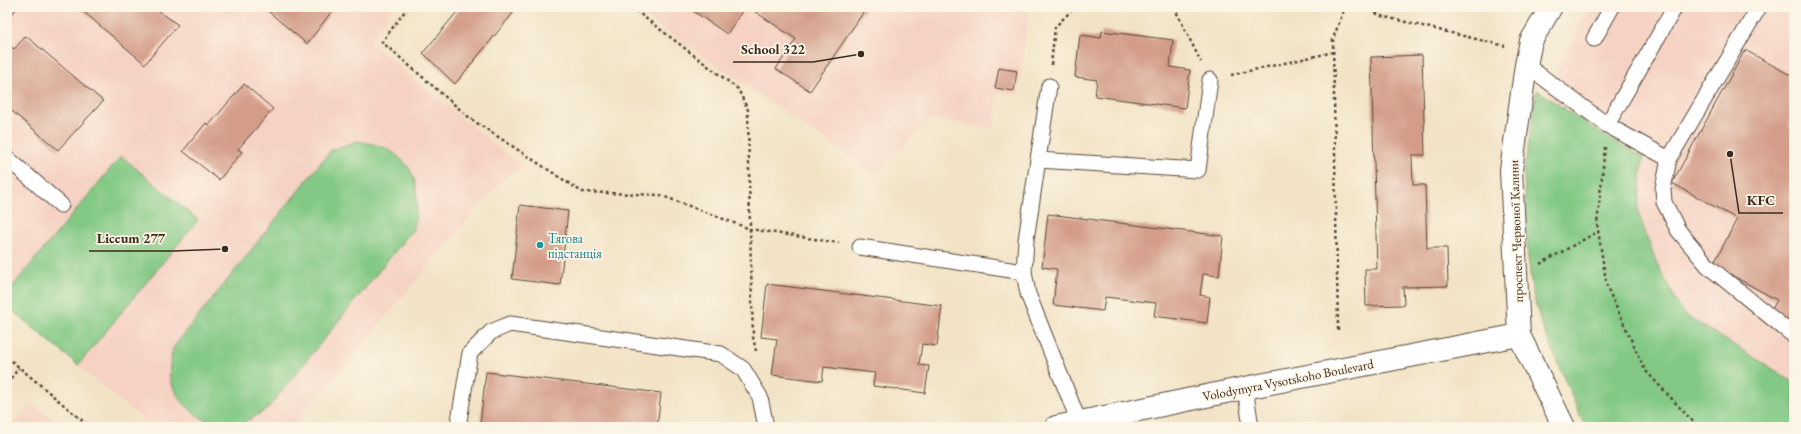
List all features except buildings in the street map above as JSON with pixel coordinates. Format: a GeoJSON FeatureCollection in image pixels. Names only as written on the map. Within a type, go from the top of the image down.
{"type":"FeatureCollection","features":[{"type":"Feature","properties":{"kind":"street","name":"проспект Червоної Калини"},"geometry":{"type":"LineString","coordinates":[[1551,7],[1531,41],[1526,65],[1511,170],[1519,335],[1564,427]]}},
{"type":"Feature","properties":{"kind":"street","name":"Volodymyra Vysotskoho Boulevard"},"geometry":{"type":"LineString","coordinates":[[1056,427],[1244,388],[1519,335]]}},
{"type":"Feature","properties":{"kind":"lane"},"geometry":{"type":"LineString","coordinates":[[1594,39],[1612,7]]}},
{"type":"Feature","properties":{"kind":"lane"},"geometry":{"type":"LineString","coordinates":[[1607,125],[1675,7]]}},
{"type":"Feature","properties":{"kind":"lane"},"geometry":{"type":"LineString","coordinates":[[1759,7],[1669,159],[1663,189],[1664,202],[1678,230],[1708,266],[1794,336]]}},
{"type":"Feature","properties":{"kind":"lane"},"geometry":{"type":"LineString","coordinates":[[1526,65],[1607,125],[1669,159]]}},
{"type":"Feature","properties":{"kind":"lane"},"geometry":{"type":"LineString","coordinates":[[1038,160],[1198,170],[1210,80]]}},
{"type":"Feature","properties":{"kind":"lane"},"geometry":{"type":"LineString","coordinates":[[1049,86],[1026,240],[1024,272],[1028,294],[1079,422]]}},
{"type":"Feature","properties":{"kind":"lane"},"geometry":{"type":"LineString","coordinates":[[7,158],[61,205]]}},
{"type":"Feature","properties":{"kind":"lane"},"geometry":{"type":"LineString","coordinates":[[860,247],[1024,272]]}},
{"type":"Feature","properties":{"kind":"lane"},"geometry":{"type":"LineString","coordinates":[[458,427],[470,352],[491,332],[510,324],[721,354],[744,369],[760,397],[766,427]]}},
{"type":"Feature","properties":{"kind":"lane"},"geometry":{"type":"LineString","coordinates":[[1244,388],[1251,427]]}},
{"type":"Feature","properties":{"kind":"path"},"geometry":{"type":"LineString","coordinates":[[408,7],[382,42],[471,119],[582,192],[660,195],[750,229],[860,247]]}},
{"type":"Feature","properties":{"kind":"path"},"geometry":{"type":"LineString","coordinates":[[631,7],[738,89],[748,110],[753,337],[756,352]]}},
{"type":"Feature","properties":{"kind":"path"},"geometry":{"type":"LineString","coordinates":[[1049,86],[1054,27],[1075,7]]}},
{"type":"Feature","properties":{"kind":"path"},"geometry":{"type":"LineString","coordinates":[[1174,7],[1210,80],[1334,52]]}},
{"type":"Feature","properties":{"kind":"path"},"geometry":{"type":"LineString","coordinates":[[1338,330],[1333,39],[1345,7]]}},
{"type":"Feature","properties":{"kind":"path"},"geometry":{"type":"LineString","coordinates":[[1365,7],[1381,16],[1508,47]]}},
{"type":"Feature","properties":{"kind":"path"},"geometry":{"type":"LineString","coordinates":[[1607,125],[1598,224],[1608,287],[1645,370],[1698,427]]}},
{"type":"Feature","properties":{"kind":"path"},"geometry":{"type":"LineString","coordinates":[[1537,266],[1599,232]]}},
{"type":"Feature","properties":{"kind":"path"},"geometry":{"type":"LineString","coordinates":[[7,358],[90,427]]}},
{"type":"Feature","properties":{"kind":"path"},"geometry":{"type":"LineString","coordinates":[[7,383],[19,368]]}},
{"type":"Feature","properties":{"kind":"shaded area"},"geometry":{"type":"Polygon","coordinates":[[[7,7],[394,7],[369,42],[522,167],[506,177],[492,191],[292,427],[152,427],[7,306],[7,7]]]}},
{"type":"Feature","properties":{"kind":"shaded area"},"geometry":{"type":"Polygon","coordinates":[[[643,7],[1029,7],[1018,95],[998,92],[994,128],[929,119],[877,175],[644,16],[643,7]]]}},
{"type":"Feature","properties":{"kind":"shaded area"},"geometry":{"type":"Polygon","coordinates":[[[1589,7],[1794,7],[1794,382],[1683,314],[1656,262],[1638,212],[1643,157],[1544,95],[1589,7]]]}},
{"type":"Feature","properties":{"kind":"shaded area"},"geometry":{"type":"Polygon","coordinates":[[[32,403],[61,427],[11,427],[32,403]]]}},
{"type":"Feature","properties":{"kind":"green space"},"geometry":{"type":"Polygon","coordinates":[[[1537,90],[1606,137],[1643,157],[1638,212],[1656,262],[1683,314],[1794,382],[1794,427],[1585,427],[1541,323],[1533,294],[1528,257],[1524,172],[1537,90]]]}},
{"type":"Feature","properties":{"kind":"green space"},"geometry":{"type":"Polygon","coordinates":[[[358,141],[385,148],[397,155],[411,172],[417,192],[414,228],[267,409],[249,420],[233,426],[219,425],[200,417],[184,404],[173,387],[169,371],[173,348],[331,150],[358,141]]]}},
{"type":"Feature","properties":{"kind":"green space"},"geometry":{"type":"Polygon","coordinates":[[[121,156],[198,220],[78,365],[7,306],[7,293],[121,156]]]}},
{"type":"Feature","properties":{"kind":"place","name":"School 322"},"geometry":{"type":"Point","coordinates":[861,54]}},
{"type":"Feature","properties":{"kind":"place","name":"KFC"},"geometry":{"type":"Point","coordinates":[1730,154]}},
{"type":"Feature","properties":{"kind":"place","name":"Тягова пiдстанцiя"},"geometry":{"type":"Point","coordinates":[540,245]}},
{"type":"Feature","properties":{"kind":"place","name":"Liceum 277"},"geometry":{"type":"Point","coordinates":[225,249]}}]}
